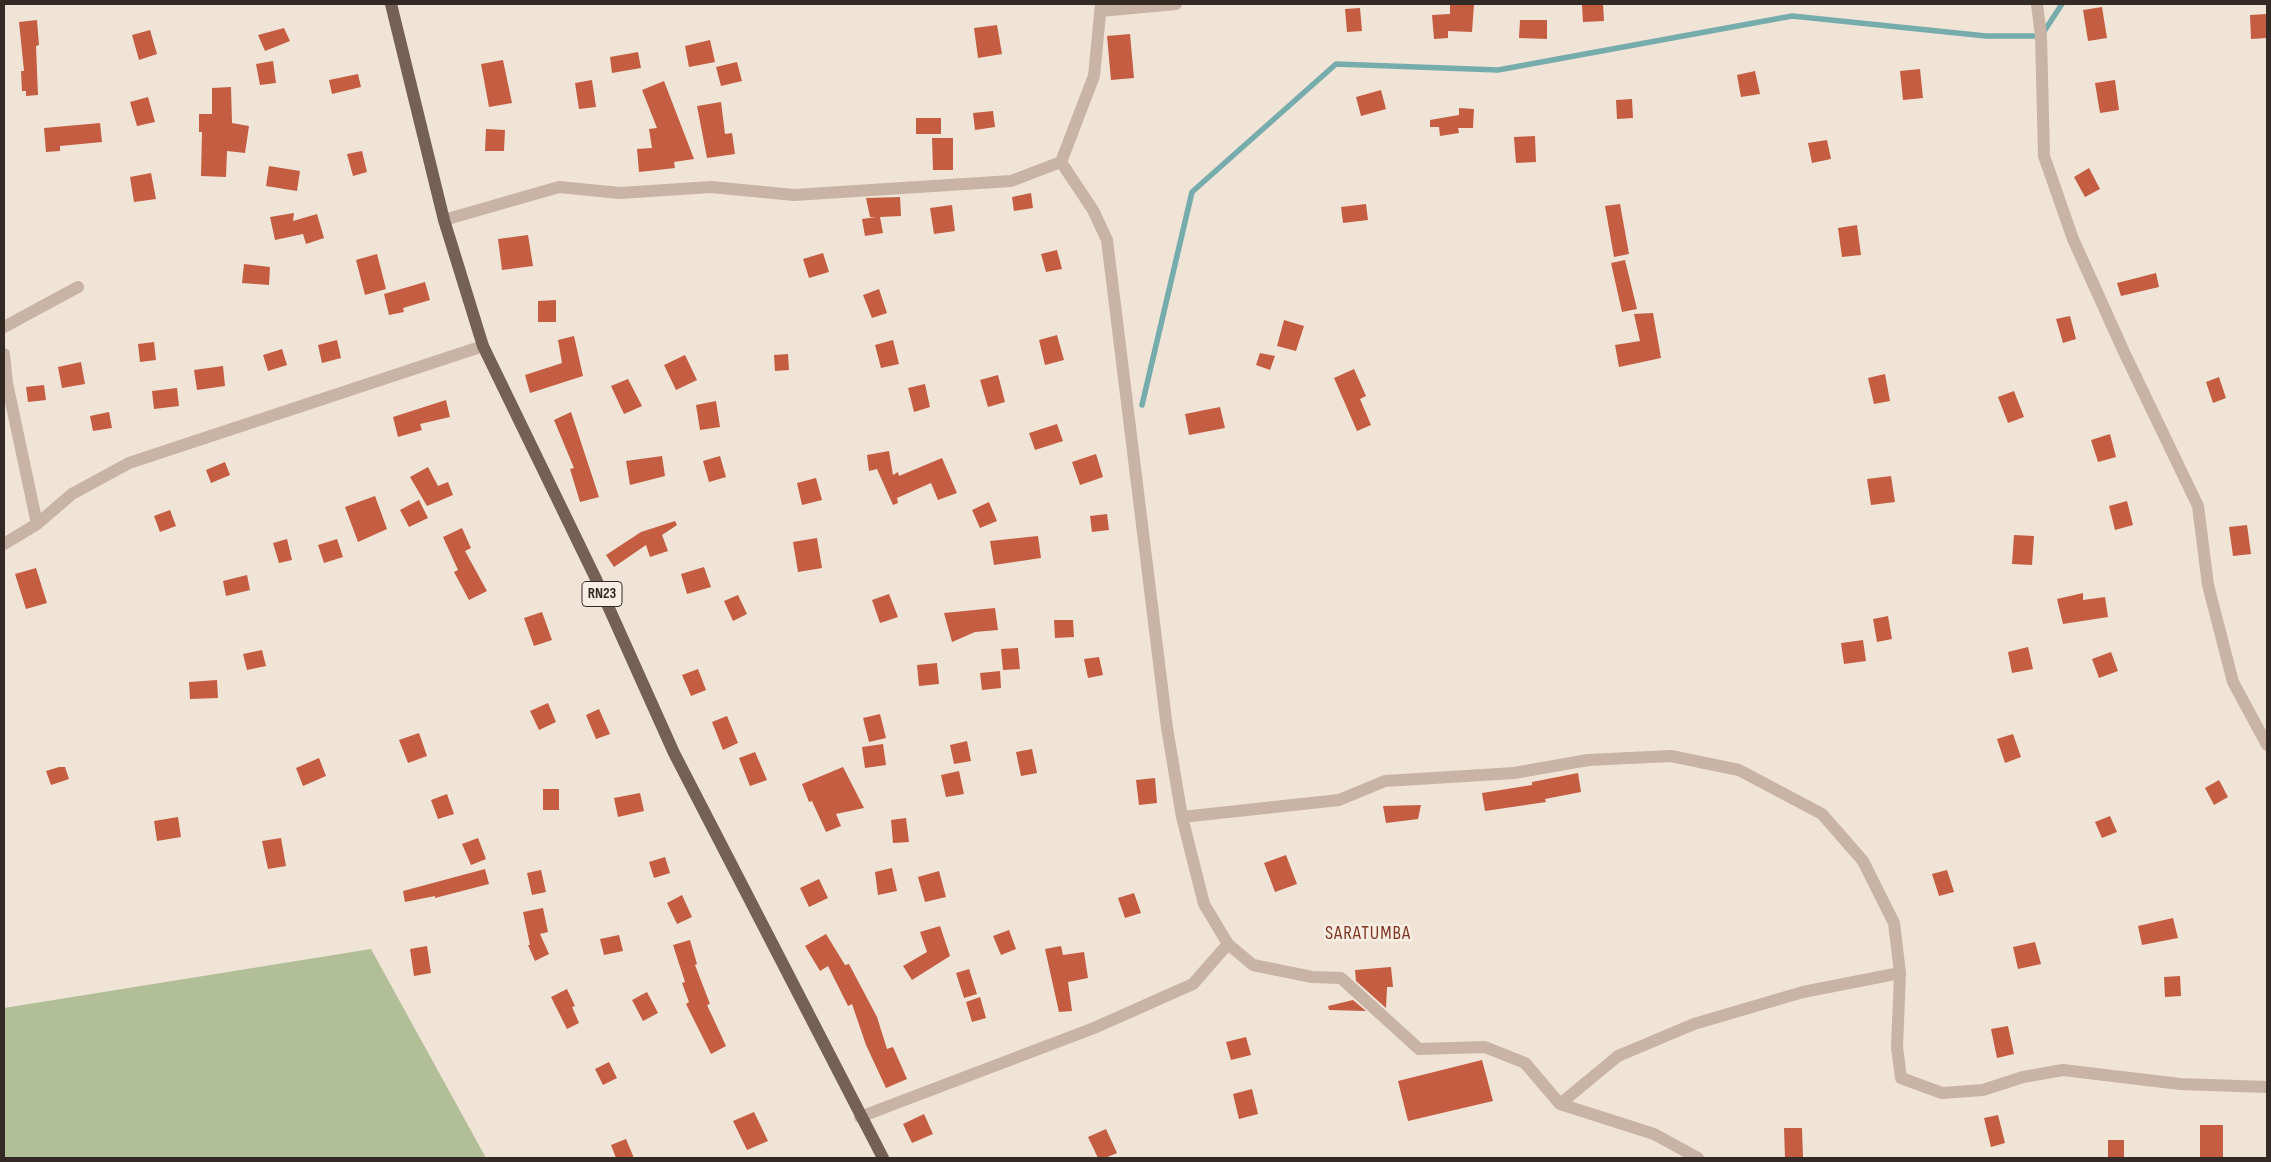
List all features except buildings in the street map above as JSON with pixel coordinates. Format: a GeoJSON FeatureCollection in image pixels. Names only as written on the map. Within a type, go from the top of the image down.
{"type":"FeatureCollection","features":[{"type":"Feature","properties":{"kind":"main road","name":"RN23"},"geometry":{"type":"LineString","coordinates":[[391,4],[444,220],[483,346],[595,578],[674,753],[882,1158]]}},
{"type":"Feature","properties":{"kind":"street"},"geometry":{"type":"LineString","coordinates":[[444,220],[559,187],[620,194],[710,187],[794,195],[1011,182],[1060,162],[1094,76],[1101,7],[1176,4]]}},
{"type":"Feature","properties":{"kind":"street"},"geometry":{"type":"LineString","coordinates":[[2037,4],[2040,36],[2044,156],[2073,239],[2124,352],[2198,506],[2208,584],[2233,682],[2267,745]]}},
{"type":"Feature","properties":{"kind":"street"},"geometry":{"type":"LineString","coordinates":[[1060,162],[1093,210],[1107,240],[1167,728],[1182,817],[1204,904],[1228,944],[1253,965],[1312,977],[1340,978],[1420,1049],[1485,1048],[1525,1063],[1560,1104],[1654,1134],[1698,1158]]}},
{"type":"Feature","properties":{"kind":"street"},"geometry":{"type":"LineString","coordinates":[[4,326],[78,288]]}},
{"type":"Feature","properties":{"kind":"street"},"geometry":{"type":"LineString","coordinates":[[4,544],[37,524],[72,494],[129,463],[483,346]]}},
{"type":"Feature","properties":{"kind":"street"},"geometry":{"type":"LineString","coordinates":[[4,354],[7,383],[37,524]]}},
{"type":"Feature","properties":{"kind":"street"},"geometry":{"type":"LineString","coordinates":[[1182,817],[1339,800],[1385,781],[1514,773],[1588,760],[1671,756],[1739,770],[1822,814],[1863,861],[1894,923],[1900,973],[1896,1047],[1902,1078],[1942,1093],[1984,1090],[2023,1077],[2063,1070],[2180,1084],[2267,1087]]}},
{"type":"Feature","properties":{"kind":"street"},"geometry":{"type":"LineString","coordinates":[[860,1117],[1094,1028],[1194,984],[1228,944]]}},
{"type":"Feature","properties":{"kind":"street"},"geometry":{"type":"LineString","coordinates":[[1560,1104],[1618,1056],[1694,1024],[1803,992],[1900,973]]}},
{"type":"Feature","properties":{"kind":"green space"},"geometry":{"type":"Polygon","coordinates":[[[371,949],[486,1158],[4,1158],[4,1008],[371,949]]]}},
{"type":"Feature","properties":{"kind":"waterway"},"geometry":{"type":"LineString","coordinates":[[1142,405],[1192,192],[1336,64],[1498,70],[1792,16],[1986,36],[2041,36],[2062,4]]}},
{"type":"Feature","properties":{"kind":"district","name":"SARATUMBA"},"geometry":{"type":"Point","coordinates":[1368,934]}}]}
